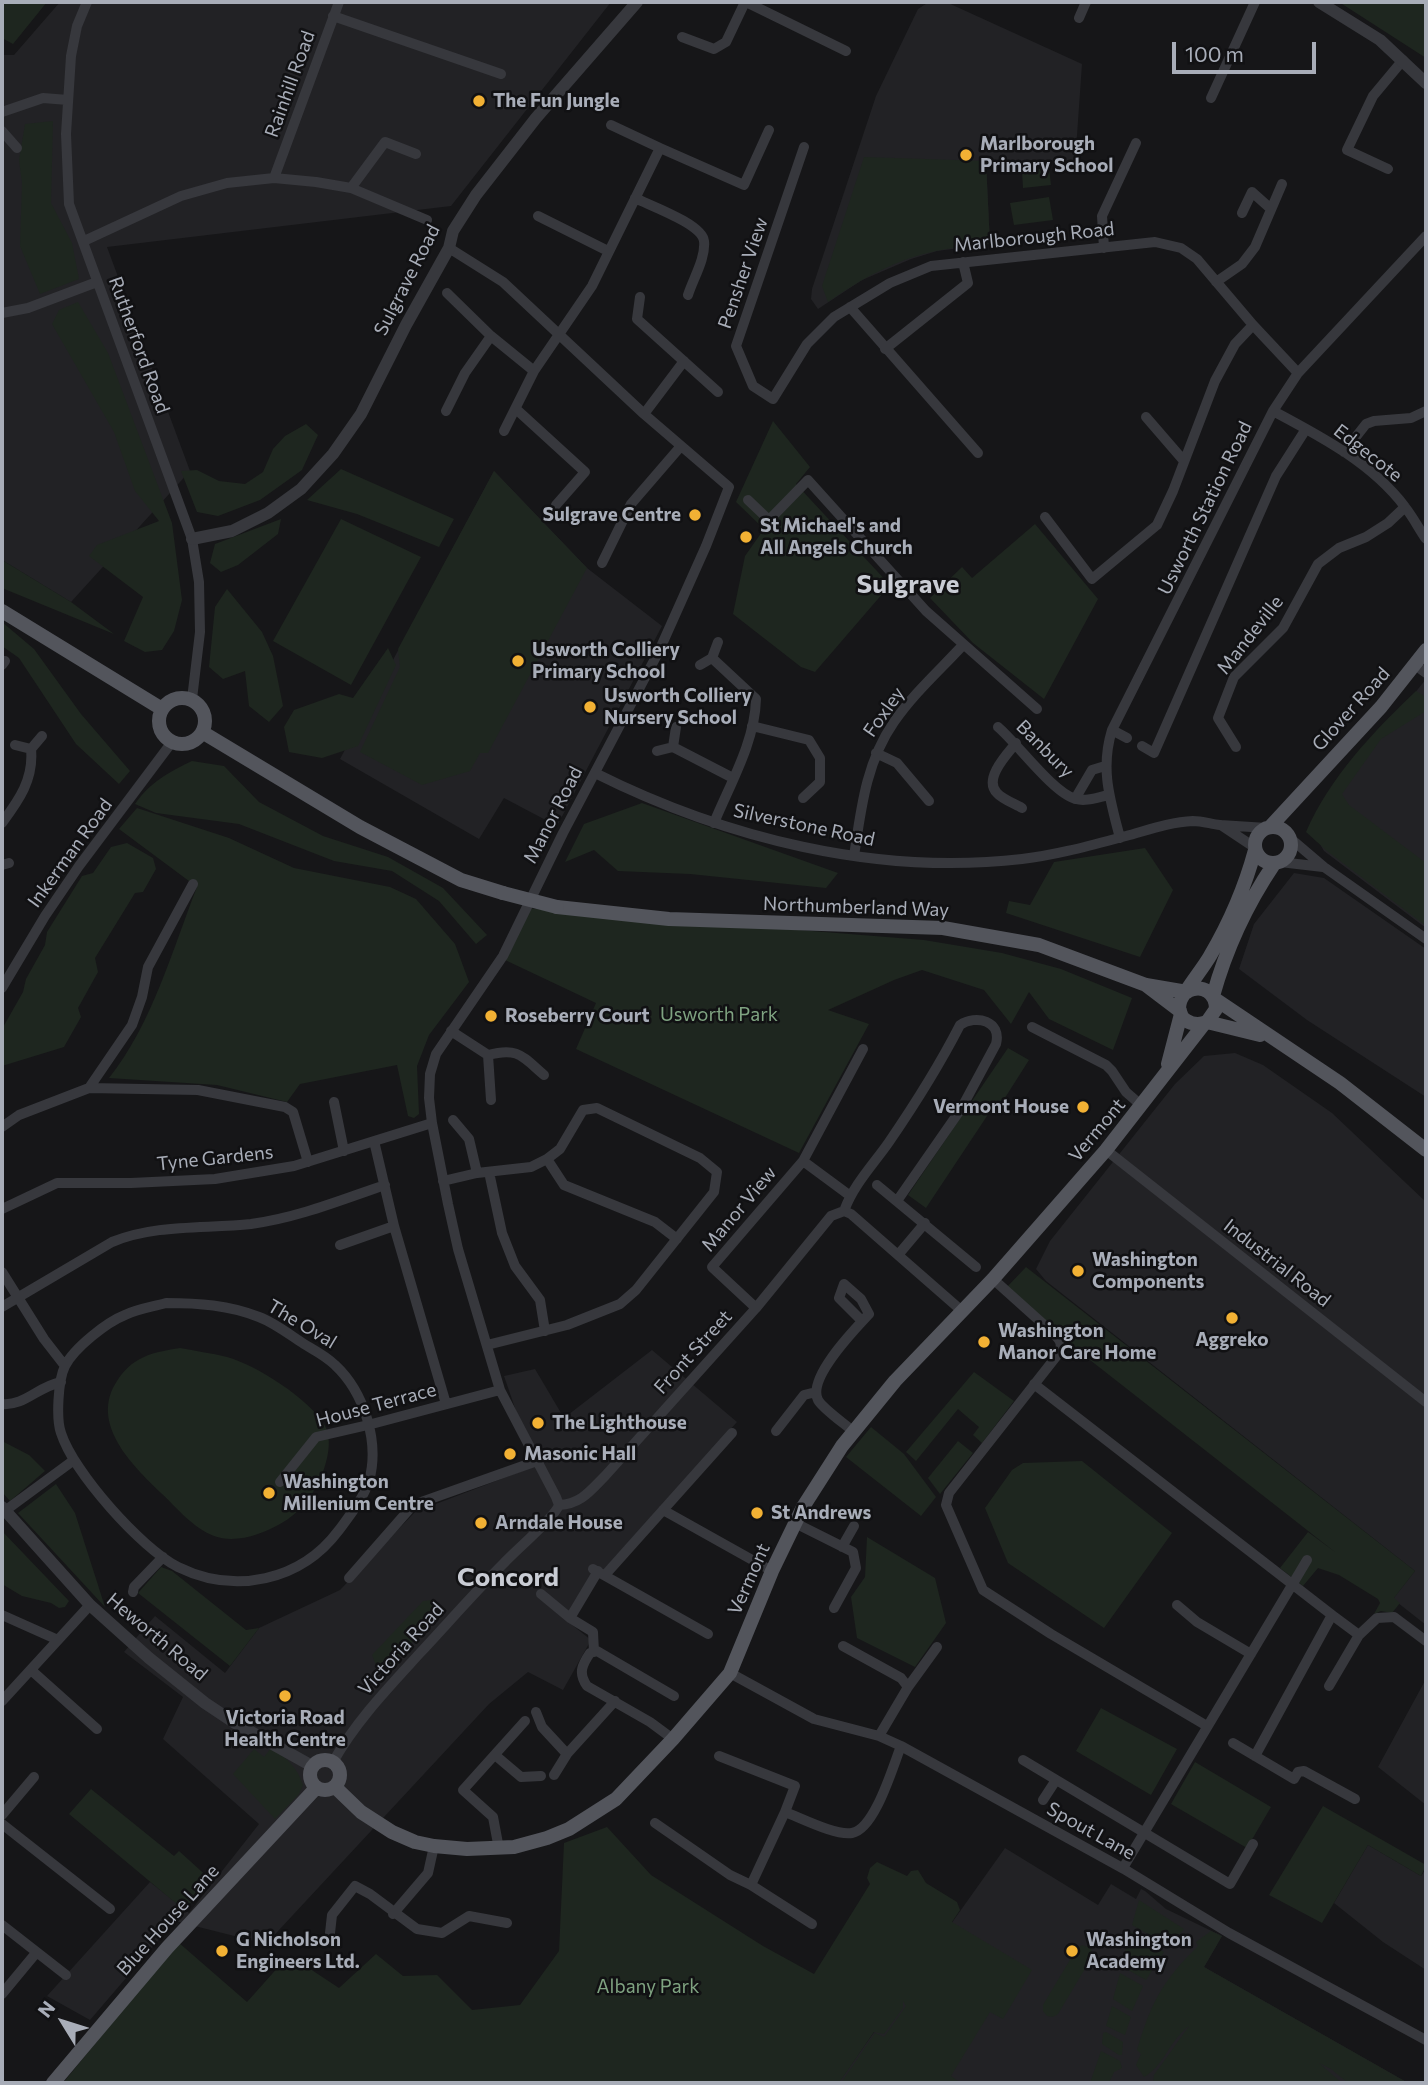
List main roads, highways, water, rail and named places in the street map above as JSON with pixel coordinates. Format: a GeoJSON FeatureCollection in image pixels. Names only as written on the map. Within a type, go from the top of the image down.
{"type":"FeatureCollection","features":[{"type":"Feature","properties":{"kind":"main road"},"geometry":{"type":"LineString","coordinates":[[2,611],[162,709]]}},
{"type":"Feature","properties":{"kind":"main road","name":"Glover Road"},"geometry":{"type":"LineString","coordinates":[[1268,827],[1381,707],[1421,669],[1426,650]]}},
{"type":"Feature","properties":{"kind":"main road"},"geometry":{"type":"LineString","coordinates":[[174,699],[192,699],[203,711],[205,719],[202,732],[190,742],[172,742],[161,730],[159,722],[162,709],[174,699]]}},
{"type":"Feature","properties":{"kind":"main road","name":"Northumberland Way"},"geometry":{"type":"LineString","coordinates":[[202,732],[360,827],[461,880],[503,893],[557,907],[669,919],[943,928],[1039,945],[1146,985],[1187,991]]}},
{"type":"Feature","properties":{"kind":"main road","name":"Glover Road"},"geometry":{"type":"LineString","coordinates":[[1288,835],[1303,792]]}},
{"type":"Feature","properties":{"kind":"main road"},"geometry":{"type":"LineString","coordinates":[[1205,1023],[1215,1015],[1214,998],[1230,946],[1257,892],[1277,863],[1289,855],[1288,835],[1276,827],[1268,827],[1256,836],[1239,899],[1211,956],[1180,1000],[1180,1012],[1193,1024],[1205,1023],[1268,1036]]}},
{"type":"Feature","properties":{"kind":"main road"},"geometry":{"type":"LineString","coordinates":[[1254,848],[1260,859],[1277,863]]}},
{"type":"Feature","properties":{"kind":"main road","name":"Northumberland Way"},"geometry":{"type":"LineString","coordinates":[[1146,985],[1180,1012]]}},
{"type":"Feature","properties":{"kind":"main road"},"geometry":{"type":"LineString","coordinates":[[1187,991],[1205,989],[1268,1036],[1340,1083],[1426,1150]]}},
{"type":"Feature","properties":{"kind":"main road","name":"Vermont"},"geometry":{"type":"LineString","coordinates":[[1167,1069],[1180,1012]]}},
{"type":"Feature","properties":{"kind":"main road","name":"Vermont"},"geometry":{"type":"LineString","coordinates":[[335,1787],[376,1823],[415,1842],[434,1846],[499,1849],[547,1838],[569,1829],[616,1799],[730,1673],[795,1523],[842,1446],[895,1381],[993,1279],[1106,1150],[1205,1023]]}},
{"type":"Feature","properties":{"kind":"main road"},"geometry":{"type":"LineString","coordinates":[[325,1759],[334,1762],[340,1775],[335,1787],[324,1790],[316,1788],[310,1778],[312,1766],[325,1759]]}},
{"type":"Feature","properties":{"kind":"main road","name":"Blue House Lane"},"geometry":{"type":"LineString","coordinates":[[53,2083],[167,1948],[316,1788]]}},
{"type":"Feature","properties":{"kind":"place","name":"The Fun Jungle"},"geometry":{"type":"Point","coordinates":[479,101]}},
{"type":"Feature","properties":{"kind":"place","name":"Marlborough Primary School"},"geometry":{"type":"Point","coordinates":[966,155]}},
{"type":"Feature","properties":{"kind":"place","name":"Sulgrave Centre"},"geometry":{"type":"Point","coordinates":[695,515]}},
{"type":"Feature","properties":{"kind":"place","name":"St Michael's and All Angels Church"},"geometry":{"type":"Point","coordinates":[746,537]}},
{"type":"Feature","properties":{"kind":"place","name":"Usworth Colliery Primary School"},"geometry":{"type":"Point","coordinates":[518,661]}},
{"type":"Feature","properties":{"kind":"place","name":"Usworth Colliery Nursery School"},"geometry":{"type":"Point","coordinates":[590,707]}},
{"type":"Feature","properties":{"kind":"place","name":"Roseberry Court"},"geometry":{"type":"Point","coordinates":[491,1016]}},
{"type":"Feature","properties":{"kind":"place","name":"Vermont House"},"geometry":{"type":"Point","coordinates":[1083,1107]}},
{"type":"Feature","properties":{"kind":"place","name":"Washington Components"},"geometry":{"type":"Point","coordinates":[1078,1271]}},
{"type":"Feature","properties":{"kind":"place","name":"Aggreko"},"geometry":{"type":"Point","coordinates":[1232,1318]}},
{"type":"Feature","properties":{"kind":"place","name":"Washington Manor Care Home"},"geometry":{"type":"Point","coordinates":[984,1342]}},
{"type":"Feature","properties":{"kind":"place","name":"The Lighthouse"},"geometry":{"type":"Point","coordinates":[538,1423]}},
{"type":"Feature","properties":{"kind":"place","name":"Masonic Hall"},"geometry":{"type":"Point","coordinates":[510,1454]}},
{"type":"Feature","properties":{"kind":"place","name":"Washington Millenium Centre"},"geometry":{"type":"Point","coordinates":[269,1493]}},
{"type":"Feature","properties":{"kind":"place","name":"St Andrews"},"geometry":{"type":"Point","coordinates":[757,1513]}},
{"type":"Feature","properties":{"kind":"place","name":"Arndale House"},"geometry":{"type":"Point","coordinates":[481,1523]}},
{"type":"Feature","properties":{"kind":"place","name":"Victoria Road Health Centre"},"geometry":{"type":"Point","coordinates":[285,1696]}},
{"type":"Feature","properties":{"kind":"place","name":"G Nicholson Engineers Ltd."},"geometry":{"type":"Point","coordinates":[222,1951]}},
{"type":"Feature","properties":{"kind":"place","name":"Washington Academy"},"geometry":{"type":"Point","coordinates":[1072,1951]}},
{"type":"Feature","properties":{"kind":"district","name":"Sulgrave"},"geometry":{"type":"Point","coordinates":[908,584]}},
{"type":"Feature","properties":{"kind":"district","name":"Concord"},"geometry":{"type":"Point","coordinates":[508,1577]}},
{"type":"Feature","properties":{"kind":"park label","name":"Usworth Park"},"geometry":{"type":"Point","coordinates":[719,1015]}},
{"type":"Feature","properties":{"kind":"park label","name":"Albany Park"},"geometry":{"type":"Point","coordinates":[648,1987]}}]}
